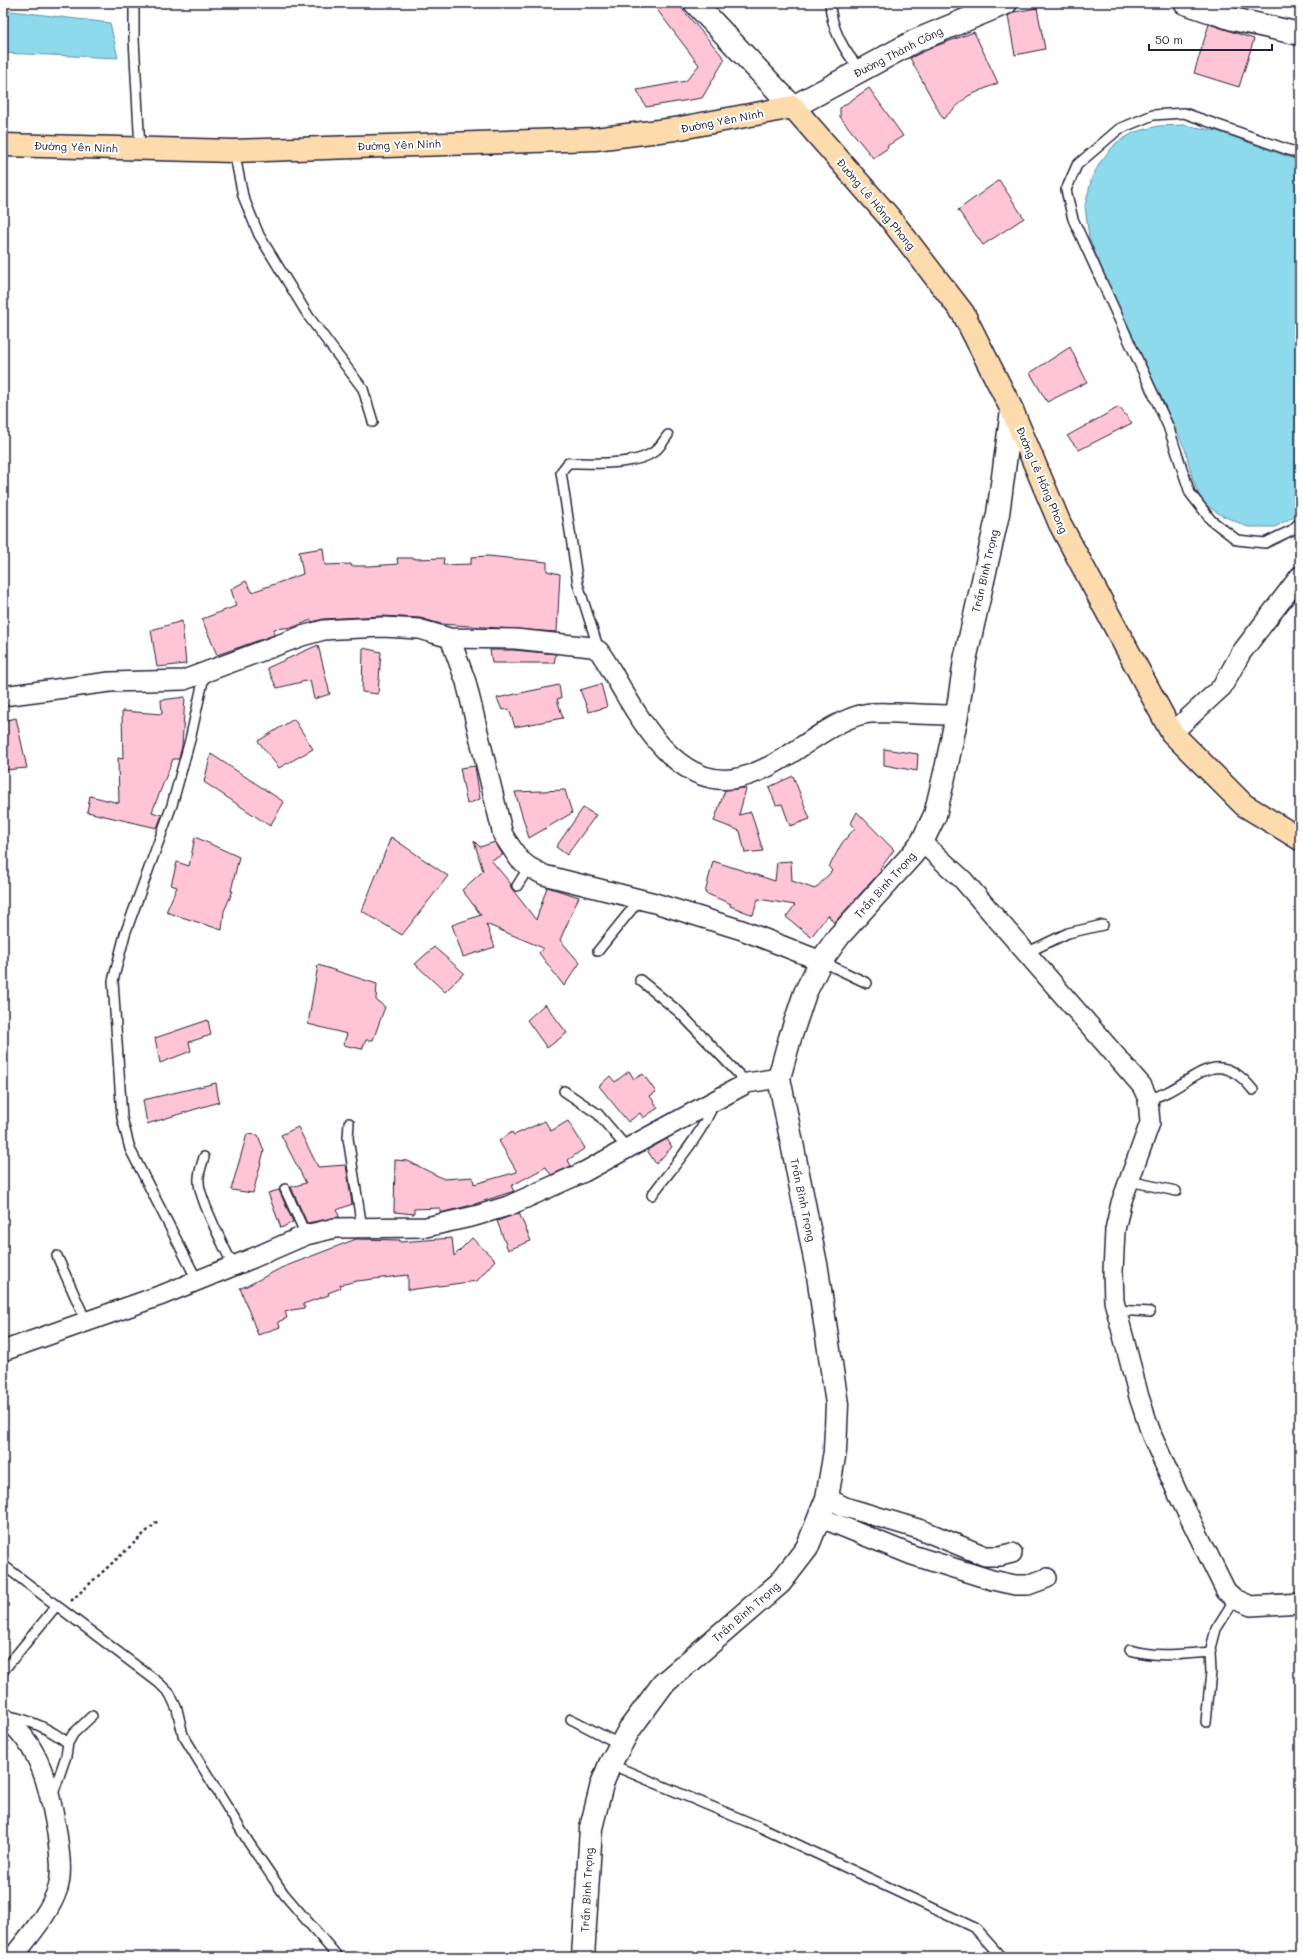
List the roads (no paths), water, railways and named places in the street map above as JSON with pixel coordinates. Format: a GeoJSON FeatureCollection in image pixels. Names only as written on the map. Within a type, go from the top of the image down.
{"type":"FeatureCollection","features":[{"type":"Feature","properties":{"kind":"main road","name":"Đường Yên Ninh"},"geometry":{"type":"LineString","coordinates":[[3,145],[234,151],[595,139],[676,130],[793,107]]}},
{"type":"Feature","properties":{"kind":"main road","name":"Đường Lê Hồng Phong"},"geometry":{"type":"LineString","coordinates":[[793,107],[889,217],[964,313],[1012,410],[1060,524],[1172,734],[1244,805],[1300,839]]}},
{"type":"Feature","properties":{"kind":"street"},"geometry":{"type":"LineString","coordinates":[[695,3],[793,107]]}},
{"type":"Feature","properties":{"kind":"street","name":"Đường Thành Công"},"geometry":{"type":"LineString","coordinates":[[793,107],[915,41],[1006,3]]}},
{"type":"Feature","properties":{"kind":"street"},"geometry":{"type":"LineString","coordinates":[[1185,3],[1233,19],[1300,34]]}},
{"type":"Feature","properties":{"kind":"street","name":"Trần Bình Trọng"},"geometry":{"type":"LineString","coordinates":[[583,1957],[591,1828],[602,1784],[610,1764],[629,1730],[663,1684],[780,1583],[807,1548],[823,1507],[835,1451],[837,1404],[817,1269],[779,1078],[805,993],[821,961],[839,936],[912,856],[922,842],[935,814],[957,715],[965,660],[998,514],[1012,410]]}},
{"type":"Feature","properties":{"kind":"street"},"geometry":{"type":"LineString","coordinates":[[1172,734],[1222,687],[1241,653],[1300,576]]}},
{"type":"Feature","properties":{"kind":"street"},"geometry":{"type":"LineString","coordinates":[[3,696],[110,682],[184,680],[302,636],[324,630],[383,627],[419,629],[450,638],[484,637],[592,646],[599,651],[643,724],[664,749],[686,768],[705,777],[732,779],[750,774],[774,764],[847,719],[863,714],[957,715]]}},
{"type":"Feature","properties":{"kind":"street"},"geometry":{"type":"LineString","coordinates":[[450,638],[466,682],[503,835],[519,859],[529,867],[544,875],[640,899],[742,930],[821,961]]}},
{"type":"Feature","properties":{"kind":"street"},"geometry":{"type":"LineString","coordinates":[[922,842],[963,880],[1142,1086],[1148,1099],[1150,1123],[1120,1203],[1115,1230],[1113,1272],[1114,1301],[1139,1397],[1152,1436],[1222,1586],[1234,1599],[1251,1606],[1300,1603]]}},
{"type":"Feature","properties":{"kind":"street"},"geometry":{"type":"LineString","coordinates":[[3,1351],[197,1280],[306,1235],[335,1228],[426,1227],[475,1216],[508,1206],[584,1172],[747,1083],[779,1078]]}},
{"type":"Feature","properties":{"kind":"street"},"geometry":{"type":"LineString","coordinates":[[823,1507],[845,1507],[922,1530],[985,1556],[1000,1556],[1012,1553]]}},
{"type":"Feature","properties":{"kind":"street"},"geometry":{"type":"LineString","coordinates":[[823,1507],[912,1555],[992,1580],[1015,1585],[1028,1585],[1047,1578]]}},
{"type":"Feature","properties":{"kind":"street"},"geometry":{"type":"LineString","coordinates":[[3,1716],[22,1735],[32,1749],[40,1765],[51,1799],[60,1855],[61,1875],[54,1897],[46,1912],[13,1957]]}},
{"type":"Feature","properties":{"kind":"lane"},"geometry":{"type":"LineString","coordinates":[[134,3],[134,39],[140,149]]}},
{"type":"Feature","properties":{"kind":"lane"},"geometry":{"type":"LineString","coordinates":[[830,3],[831,15],[842,44],[848,56],[861,70]]}},
{"type":"Feature","properties":{"kind":"lane"},"geometry":{"type":"LineString","coordinates":[[1300,154],[1184,113],[1152,115],[1119,129],[1095,148],[1077,165],[1066,190],[1073,219],[1168,426],[1190,493],[1211,520],[1237,540],[1265,543],[1292,530],[1300,522]]}},
{"type":"Feature","properties":{"kind":"lane"},"geometry":{"type":"LineString","coordinates":[[234,151],[243,196],[259,235],[309,317],[363,389],[369,402],[373,422]]}},
{"type":"Feature","properties":{"kind":"lane"},"geometry":{"type":"LineString","coordinates":[[599,651],[578,584],[561,472],[568,463],[619,462],[642,458],[656,450],[668,435]]}},
{"type":"Feature","properties":{"kind":"lane"},"geometry":{"type":"LineString","coordinates":[[197,1280],[130,1150],[122,1118],[113,981],[125,934],[172,805],[190,740],[205,672]]}},
{"type":"Feature","properties":{"kind":"lane"},"geometry":{"type":"LineString","coordinates":[[517,886],[529,867]]}},
{"type":"Feature","properties":{"kind":"lane"},"geometry":{"type":"LineString","coordinates":[[598,951],[640,899]]}},
{"type":"Feature","properties":{"kind":"lane"},"geometry":{"type":"LineString","coordinates":[[1026,953],[1068,933],[1103,925]]}},
{"type":"Feature","properties":{"kind":"lane"},"geometry":{"type":"LineString","coordinates":[[821,961],[867,983]]}},
{"type":"Feature","properties":{"kind":"lane"},"geometry":{"type":"LineString","coordinates":[[640,980],[679,1012],[747,1083]]}},
{"type":"Feature","properties":{"kind":"lane"},"geometry":{"type":"LineString","coordinates":[[1148,1099],[1171,1090],[1207,1070],[1217,1067],[1230,1069],[1244,1079],[1253,1090]]}},
{"type":"Feature","properties":{"kind":"lane"},"geometry":{"type":"LineString","coordinates":[[564,1091],[598,1114],[627,1148]]}},
{"type":"Feature","properties":{"kind":"lane"},"geometry":{"type":"LineString","coordinates":[[652,1195],[695,1140],[706,1122],[715,1100]]}},
{"type":"Feature","properties":{"kind":"lane"},"geometry":{"type":"LineString","coordinates":[[349,1123],[348,1138],[354,1165],[362,1228]]}},
{"type":"Feature","properties":{"kind":"lane"},"geometry":{"type":"LineString","coordinates":[[204,1158],[198,1183],[233,1266]]}},
{"type":"Feature","properties":{"kind":"lane"},"geometry":{"type":"LineString","coordinates":[[1129,1181],[1176,1191]]}},
{"type":"Feature","properties":{"kind":"lane"},"geometry":{"type":"LineString","coordinates":[[285,1188],[306,1235]]}},
{"type":"Feature","properties":{"kind":"lane"},"geometry":{"type":"LineString","coordinates":[[57,1256],[86,1321]]}},
{"type":"Feature","properties":{"kind":"lane"},"geometry":{"type":"LineString","coordinates":[[1117,1310],[1150,1312]]}},
{"type":"Feature","properties":{"kind":"lane"},"geometry":{"type":"LineString","coordinates":[[3,1565],[159,1683],[170,1694],[177,1709],[183,1735],[249,1843],[284,1894],[338,1957]]}},
{"type":"Feature","properties":{"kind":"lane"},"geometry":{"type":"LineString","coordinates":[[1206,1722],[1210,1652],[1216,1629],[1234,1599]]}},
{"type":"Feature","properties":{"kind":"lane"},"geometry":{"type":"LineString","coordinates":[[3,1671],[60,1608]]}},
{"type":"Feature","properties":{"kind":"lane"},"geometry":{"type":"LineString","coordinates":[[1130,1650],[1144,1654],[1160,1655],[1210,1652]]}},
{"type":"Feature","properties":{"kind":"lane"},"geometry":{"type":"LineString","coordinates":[[3,1716],[21,1718],[45,1728],[68,1743]]}},
{"type":"Feature","properties":{"kind":"lane"},"geometry":{"type":"LineString","coordinates":[[51,1799],[66,1756],[68,1743],[73,1734],[92,1716]]}},
{"type":"Feature","properties":{"kind":"lane"},"geometry":{"type":"LineString","coordinates":[[571,1719],[621,1745]]}},
{"type":"Feature","properties":{"kind":"lane"},"geometry":{"type":"LineString","coordinates":[[610,1764],[760,1827],[975,1928],[1001,1957]]}},
{"type":"Feature","properties":{"kind":"water"},"geometry":{"type":"Polygon","coordinates":[[[3,10],[110,23],[118,58],[3,53],[3,10]]]}},
{"type":"Feature","properties":{"kind":"water"},"geometry":{"type":"Polygon","coordinates":[[[1184,125],[1217,131],[1300,161],[1300,513],[1275,527],[1248,527],[1221,515],[1202,502],[1193,480],[1185,449],[1106,279],[1089,238],[1085,206],[1092,177],[1101,161],[1116,143],[1135,132],[1158,126],[1184,125]]]}}]}
